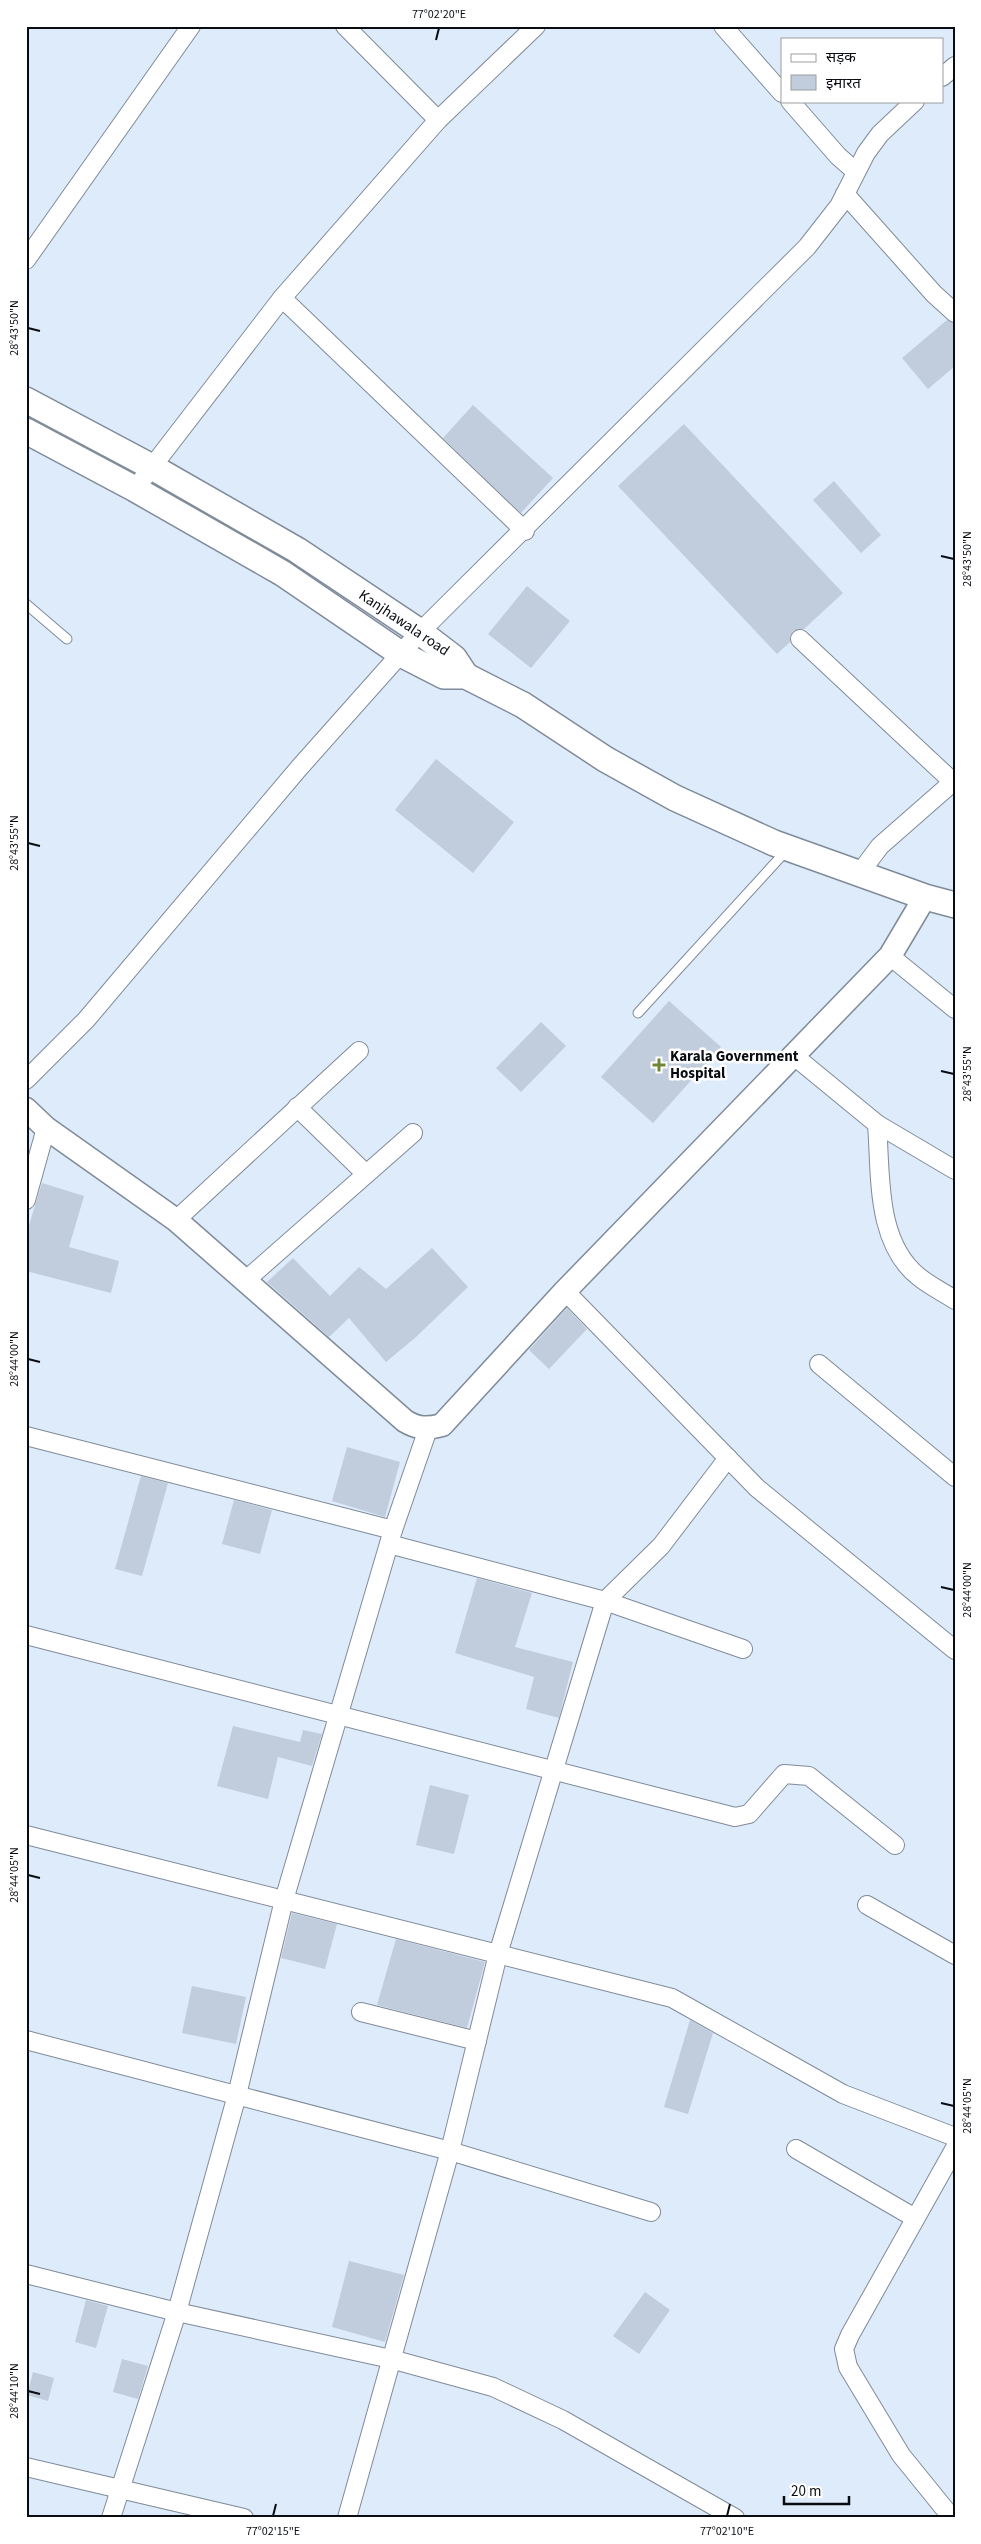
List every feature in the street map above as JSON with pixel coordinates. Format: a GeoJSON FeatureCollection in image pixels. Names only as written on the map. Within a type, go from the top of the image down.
{"type":"FeatureCollection","features":[{"type":"Feature","properties":{"kind":"main road","name":"Kanjhawala road"},"geometry":{"type":"LineString","coordinates":[[26,400],[152,467],[297,550],[420,632],[454,658],[466,676]]}},
{"type":"Feature","properties":{"kind":"main road","name":"Kanjhawala road"},"geometry":{"type":"LineString","coordinates":[[26,431],[135,489],[282,573],[401,654],[444,676],[466,676]]}},
{"type":"Feature","properties":{"kind":"main road"},"geometry":{"type":"LineString","coordinates":[[466,676],[523,705],[605,759],[675,798],[788,849],[925,897],[955,905]]}},
{"type":"Feature","properties":{"kind":"street"},"geometry":{"type":"LineString","coordinates":[[26,260],[191,26]]}},
{"type":"Feature","properties":{"kind":"street"},"geometry":{"type":"LineString","coordinates":[[345,26],[438,120]]}},
{"type":"Feature","properties":{"kind":"street"},"geometry":{"type":"LineString","coordinates":[[135,489],[282,298],[438,120],[536,26]]}},
{"type":"Feature","properties":{"kind":"street"},"geometry":{"type":"LineString","coordinates":[[723,26],[781,92]]}},
{"type":"Feature","properties":{"kind":"street"},"geometry":{"type":"LineString","coordinates":[[944,75],[955,66]]}},
{"type":"Feature","properties":{"kind":"street"},"geometry":{"type":"LineString","coordinates":[[791,102],[838,156],[855,171]]}},
{"type":"Feature","properties":{"kind":"street"},"geometry":{"type":"LineString","coordinates":[[26,1080],[86,1020],[299,768],[420,632],[525,531],[687,365],[807,247],[826,225],[845,194],[855,171],[880,134],[914,102]]}},
{"type":"Feature","properties":{"kind":"street"},"geometry":{"type":"LineString","coordinates":[[845,194],[934,294],[955,313]]}},
{"type":"Feature","properties":{"kind":"street"},"geometry":{"type":"LineString","coordinates":[[282,298],[525,531]]}},
{"type":"Feature","properties":{"kind":"street"},"geometry":{"type":"LineString","coordinates":[[800,639],[954,781],[880,846],[859,874]]}},
{"type":"Feature","properties":{"kind":"street"},"geometry":{"type":"LineString","coordinates":[[26,1109],[46,1128],[176,1220],[405,1421],[414,1426],[428,1429],[442,1425],[565,1291],[890,956],[925,897]]}},
{"type":"Feature","properties":{"kind":"street"},"geometry":{"type":"LineString","coordinates":[[890,956],[955,1009]]}},
{"type":"Feature","properties":{"kind":"street"},"geometry":{"type":"LineString","coordinates":[[176,1220],[358,1051]]}},
{"type":"Feature","properties":{"kind":"street"},"geometry":{"type":"LineString","coordinates":[[794,1055],[877,1124],[955,1170]]}},
{"type":"Feature","properties":{"kind":"street"},"geometry":{"type":"LineString","coordinates":[[297,1107],[366,1174]]}},
{"type":"Feature","properties":{"kind":"street"},"geometry":{"type":"LineString","coordinates":[[877,1124],[885,1216],[891,1240],[918,1276],[955,1300]]}},
{"type":"Feature","properties":{"kind":"street"},"geometry":{"type":"LineString","coordinates":[[26,1200],[46,1128]]}},
{"type":"Feature","properties":{"kind":"street"},"geometry":{"type":"LineString","coordinates":[[246,1280],[413,1132]]}},
{"type":"Feature","properties":{"kind":"street"},"geometry":{"type":"LineString","coordinates":[[565,1291],[757,1488],[955,1650]]}},
{"type":"Feature","properties":{"kind":"street"},"geometry":{"type":"LineString","coordinates":[[819,1364],[955,1477]]}},
{"type":"Feature","properties":{"kind":"street"},"geometry":{"type":"LineString","coordinates":[[111,2518],[177,2312],[238,2096],[284,1900],[340,1716],[391,1537],[428,1429]]}},
{"type":"Feature","properties":{"kind":"street"},"geometry":{"type":"LineString","coordinates":[[26,1436],[391,1537],[605,1601],[743,1649]]}},
{"type":"Feature","properties":{"kind":"street"},"geometry":{"type":"LineString","coordinates":[[347,2518],[450,2151],[498,1954],[605,1601],[661,1546],[728,1458]]}},
{"type":"Feature","properties":{"kind":"street"},"geometry":{"type":"LineString","coordinates":[[26,1635],[554,1773],[735,1817],[749,1814],[784,1774],[809,1776],[895,1845]]}},
{"type":"Feature","properties":{"kind":"street"},"geometry":{"type":"LineString","coordinates":[[26,1835],[672,1998],[843,2094],[955,2137]]}},
{"type":"Feature","properties":{"kind":"street"},"geometry":{"type":"LineString","coordinates":[[867,1905],[955,1955]]}},
{"type":"Feature","properties":{"kind":"street"},"geometry":{"type":"LineString","coordinates":[[361,2012],[477,2041]]}},
{"type":"Feature","properties":{"kind":"street"},"geometry":{"type":"LineString","coordinates":[[26,2040],[450,2151],[651,2212]]}},
{"type":"Feature","properties":{"kind":"street"},"geometry":{"type":"LineString","coordinates":[[952,2518],[901,2455],[845,2359],[844,2349],[850,2335],[955,2148]]}},
{"type":"Feature","properties":{"kind":"street"},"geometry":{"type":"LineString","coordinates":[[796,2149],[915,2218]]}},
{"type":"Feature","properties":{"kind":"street"},"geometry":{"type":"LineString","coordinates":[[26,2274],[177,2312],[391,2359],[493,2387],[555,2416],[734,2518]]}},
{"type":"Feature","properties":{"kind":"street"},"geometry":{"type":"LineString","coordinates":[[26,2467],[244,2518]]}},
{"type":"Feature","properties":{"kind":"lane"},"geometry":{"type":"LineString","coordinates":[[26,604],[68,639]]}},
{"type":"Feature","properties":{"kind":"lane"},"geometry":{"type":"LineString","coordinates":[[638,1013],[788,849]]}},
{"type":"Feature","properties":{"kind":"building"},"geometry":{"type":"Polygon","coordinates":[[[947,320],[955,323],[955,366],[928,389],[902,358],[947,320]]]}},
{"type":"Feature","properties":{"kind":"building"},"geometry":{"type":"Polygon","coordinates":[[[473,405],[553,478],[521,513],[443,438],[473,405]]]}},
{"type":"Feature","properties":{"kind":"building"},"geometry":{"type":"Polygon","coordinates":[[[684,424],[843,593],[804,629],[793,631],[790,642],[777,654],[618,486],[684,424]]]}},
{"type":"Feature","properties":{"kind":"building"},"geometry":{"type":"Polygon","coordinates":[[[834,481],[881,535],[861,553],[813,500],[834,481]]]}},
{"type":"Feature","properties":{"kind":"building"},"geometry":{"type":"Polygon","coordinates":[[[527,586],[570,621],[531,668],[488,634],[527,586]]]}},
{"type":"Feature","properties":{"kind":"building"},"geometry":{"type":"Polygon","coordinates":[[[436,759],[514,822],[473,873],[395,810],[436,759]]]}},
{"type":"Feature","properties":{"kind":"building"},"geometry":{"type":"Polygon","coordinates":[[[669,1001],[721,1047],[653,1123],[601,1077],[669,1001]]]}},
{"type":"Feature","properties":{"kind":"building"},"geometry":{"type":"Polygon","coordinates":[[[541,1022],[566,1046],[521,1092],[496,1068],[541,1022]]]}},
{"type":"Feature","properties":{"kind":"building"},"geometry":{"type":"Polygon","coordinates":[[[42,1183],[84,1196],[69,1247],[119,1261],[111,1293],[26,1271],[26,1235],[42,1183]]]}},
{"type":"Feature","properties":{"kind":"building"},"geometry":{"type":"Polygon","coordinates":[[[432,1248],[468,1287],[416,1337],[386,1362],[349,1318],[329,1337],[267,1282],[293,1258],[330,1296],[359,1267],[386,1289],[432,1248]]]}},
{"type":"Feature","properties":{"kind":"building"},"geometry":{"type":"Polygon","coordinates":[[[567,1308],[587,1329],[549,1369],[529,1350],[567,1308]]]}},
{"type":"Feature","properties":{"kind":"building"},"geometry":{"type":"Polygon","coordinates":[[[347,1447],[400,1462],[385,1517],[332,1501],[347,1447]]]}},
{"type":"Feature","properties":{"kind":"building"},"geometry":{"type":"Polygon","coordinates":[[[141,1476],[168,1483],[142,1576],[115,1569],[141,1476]]]}},
{"type":"Feature","properties":{"kind":"building"},"geometry":{"type":"Polygon","coordinates":[[[234,1500],[272,1510],[260,1554],[222,1544],[234,1500]]]}},
{"type":"Feature","properties":{"kind":"building"},"geometry":{"type":"Polygon","coordinates":[[[477,1578],[532,1593],[515,1647],[573,1662],[559,1718],[526,1709],[534,1677],[455,1653],[477,1578]]]}},
{"type":"Feature","properties":{"kind":"building"},"geometry":{"type":"Polygon","coordinates":[[[233,1726],[300,1742],[303,1730],[322,1734],[312,1766],[278,1757],[268,1799],[217,1786],[233,1726]]]}},
{"type":"Feature","properties":{"kind":"building"},"geometry":{"type":"Polygon","coordinates":[[[430,1785],[469,1795],[454,1854],[416,1845],[430,1785]]]}},
{"type":"Feature","properties":{"kind":"building"},"geometry":{"type":"Polygon","coordinates":[[[292,1913],[337,1924],[325,1969],[281,1958],[292,1913]]]}},
{"type":"Feature","properties":{"kind":"building"},"geometry":{"type":"Polygon","coordinates":[[[396,1939],[485,1962],[467,2028],[377,2005],[396,1939]]]}},
{"type":"Feature","properties":{"kind":"building"},"geometry":{"type":"Polygon","coordinates":[[[192,1986],[246,1997],[236,2044],[182,2033],[192,1986]]]}},
{"type":"Feature","properties":{"kind":"building"},"geometry":{"type":"Polygon","coordinates":[[[690,2020],[713,2033],[688,2114],[664,2107],[690,2020]]]}},
{"type":"Feature","properties":{"kind":"building"},"geometry":{"type":"Polygon","coordinates":[[[349,2261],[404,2275],[385,2342],[332,2327],[349,2261]]]}},
{"type":"Feature","properties":{"kind":"building"},"geometry":{"type":"Polygon","coordinates":[[[645,2292],[670,2310],[639,2354],[613,2336],[645,2292]]]}},
{"type":"Feature","properties":{"kind":"building"},"geometry":{"type":"Polygon","coordinates":[[[86,2300],[108,2306],[96,2348],[75,2342],[86,2300]]]}},
{"type":"Feature","properties":{"kind":"building"},"geometry":{"type":"Polygon","coordinates":[[[122,2359],[148,2366],[138,2399],[113,2392],[122,2359]]]}},
{"type":"Feature","properties":{"kind":"building"},"geometry":{"type":"Polygon","coordinates":[[[33,2372],[54,2378],[48,2401],[27,2395],[33,2372]]]}},
{"type":"Feature","properties":{"kind":"place","name":"Karala Government Hospital"},"geometry":{"type":"Point","coordinates":[659,1065]}}]}
